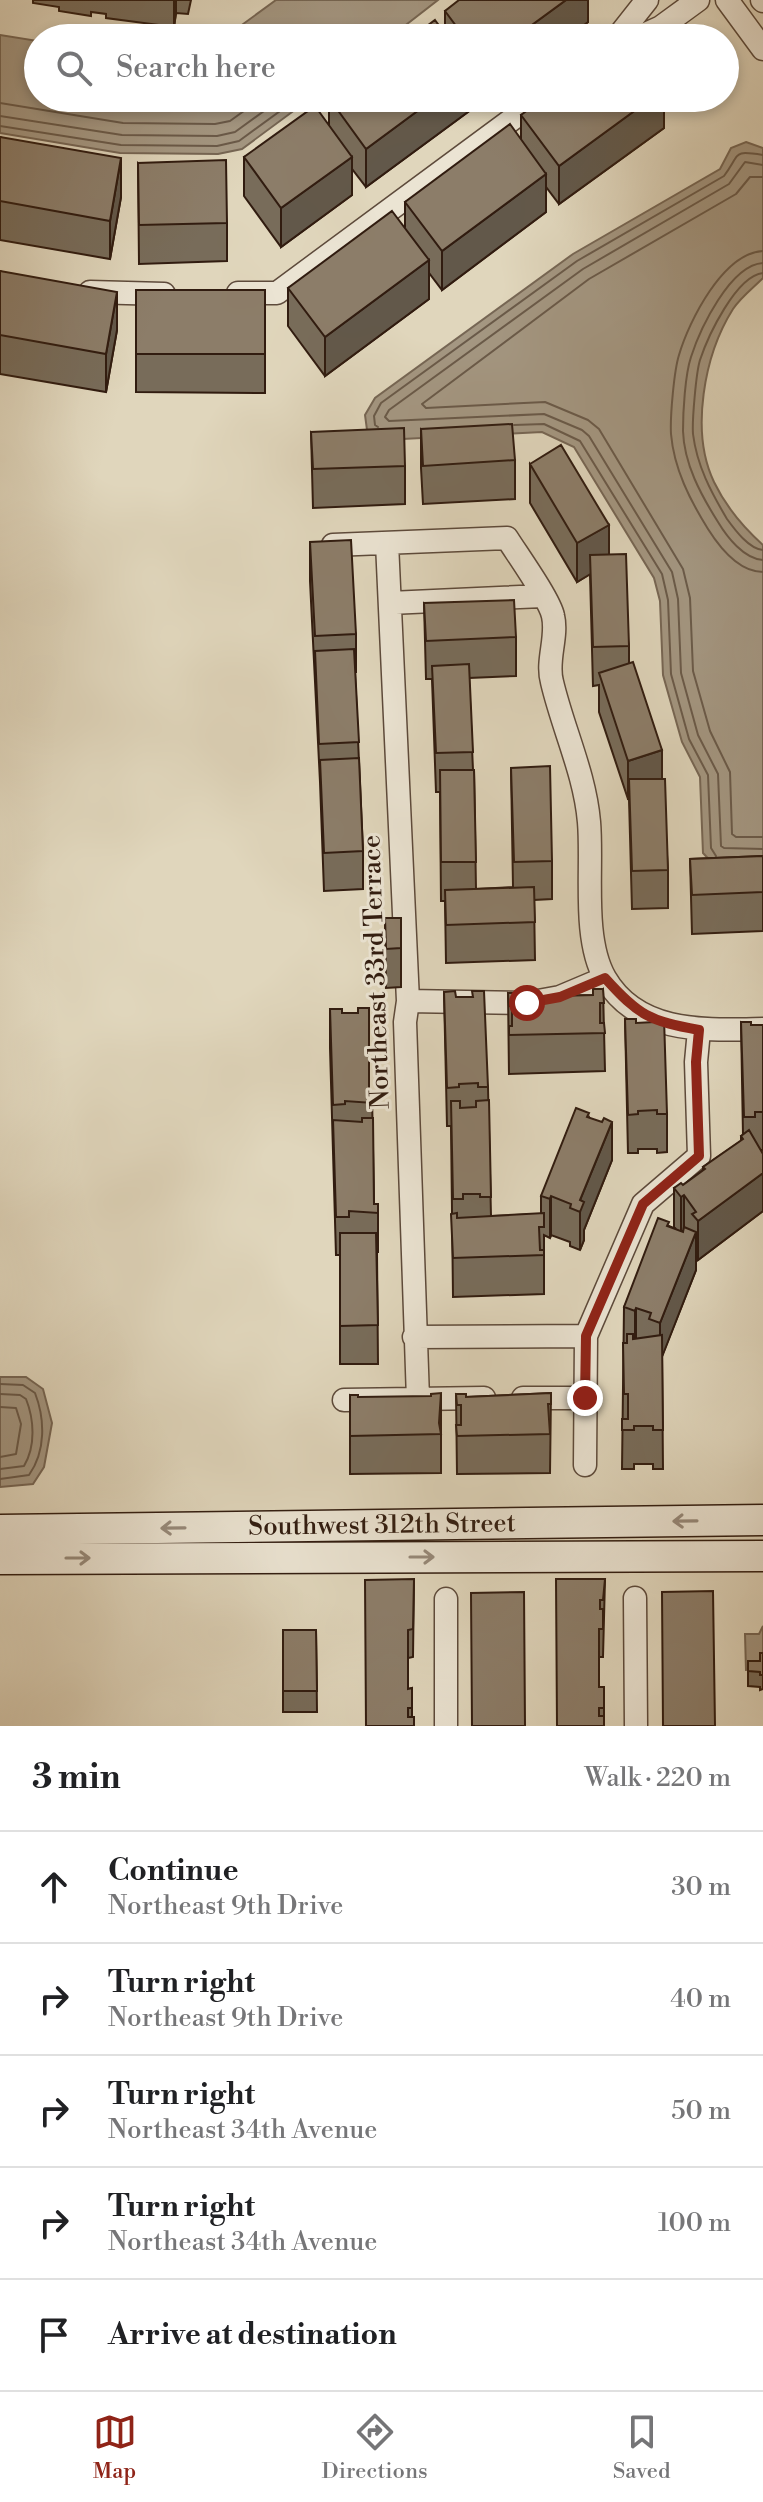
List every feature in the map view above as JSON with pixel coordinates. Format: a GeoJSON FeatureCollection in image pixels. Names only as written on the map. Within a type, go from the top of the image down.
{"type":"FeatureCollection","features":[{"type":"Feature","properties":{"kind":"main road","name":"Southwest 312th Street"},"geometry":{"type":"LineString","coordinates":[[0,1530],[763,1520]]}},
{"type":"Feature","properties":{"kind":"main road"},"geometry":{"type":"LineString","coordinates":[[192,1558],[193,1549],[218,1541],[397,1538],[428,1525]]}},
{"type":"Feature","properties":{"kind":"main road","name":"Southwest 312th Street"},"geometry":{"type":"LineString","coordinates":[[0,1559],[763,1556]]}},
{"type":"Feature","properties":{"kind":"street"},"geometry":{"type":"LineString","coordinates":[[628,24],[647,0]]}},
{"type":"Feature","properties":{"kind":"street"},"geometry":{"type":"LineString","coordinates":[[665,24],[698,0]]}},
{"type":"Feature","properties":{"kind":"street"},"geometry":{"type":"LineString","coordinates":[[727,0],[763,49]]}},
{"type":"Feature","properties":{"kind":"street"},"geometry":{"type":"LineString","coordinates":[[214,293],[277,293],[522,112]]}},
{"type":"Feature","properties":{"kind":"street"},"geometry":{"type":"LineString","coordinates":[[73,289],[102,294],[182,294]]}},
{"type":"Feature","properties":{"kind":"street"},"geometry":{"type":"LineString","coordinates":[[333,545],[507,538],[553,615],[550,678],[584,791],[589,822],[590,898],[595,950],[605,978],[626,1002],[657,1022],[699,1030],[763,1029]]}},
{"type":"Feature","properties":{"kind":"street","name":"Northeast 33rd Terrace"},"geometry":{"type":"LineString","coordinates":[[387,543],[408,1001],[405,1022],[418,1399]]}},
{"type":"Feature","properties":{"kind":"street"},"geometry":{"type":"LineString","coordinates":[[390,603],[543,596]]}},
{"type":"Feature","properties":{"kind":"street"},"geometry":{"type":"LineString","coordinates":[[408,1001],[527,1003],[560,997],[605,978]]}},
{"type":"Feature","properties":{"kind":"street"},"geometry":{"type":"LineString","coordinates":[[585,1465],[586,1336],[643,1204],[699,1156],[696,1062],[699,1030]]}},
{"type":"Feature","properties":{"kind":"street"},"geometry":{"type":"LineString","coordinates":[[414,1337],[586,1336]]}},
{"type":"Feature","properties":{"kind":"street"},"geometry":{"type":"LineString","coordinates":[[344,1400],[585,1398]]}},
{"type":"Feature","properties":{"kind":"street"},"geometry":{"type":"LineString","coordinates":[[635,1598],[636,1726]]}},
{"type":"Feature","properties":{"kind":"street"},"geometry":{"type":"LineString","coordinates":[[446,1599],[446,1726]]}},
{"type":"Feature","properties":{"kind":"water"},"geometry":{"type":"Polygon","coordinates":[[[276,0],[438,0],[407,24],[243,24],[276,0]]]}},
{"type":"Feature","properties":{"kind":"water"},"geometry":{"type":"Polygon","coordinates":[[[0,35],[24,39],[24,112],[292,112],[242,149],[218,154],[120,153],[0,133],[0,35]]]}},
{"type":"Feature","properties":{"kind":"water"},"geometry":{"type":"Polygon","coordinates":[[[746,142],[763,148],[763,278],[736,305],[714,348],[702,417],[707,462],[714,482],[736,516],[763,545],[763,867],[715,866],[703,853],[700,777],[682,742],[663,675],[660,601],[654,578],[574,447],[542,432],[383,440],[367,430],[365,415],[375,398],[573,254],[720,169],[731,148],[746,142]]]}},
{"type":"Feature","properties":{"kind":"water"},"geometry":{"type":"Polygon","coordinates":[[[0,1377],[26,1377],[43,1389],[52,1423],[44,1467],[33,1484],[0,1487],[0,1377]]]}},
{"type":"Feature","properties":{"kind":"water"},"geometry":{"type":"Polygon","coordinates":[[[763,1626],[763,1669],[746,1670],[745,1634],[759,1634],[763,1626]]]}},
{"type":"Feature","properties":{"kind":"building"},"geometry":{"type":"Polygon","coordinates":[[[459,0],[566,0],[533,24],[455,24],[445,11],[459,0]]]}},
{"type":"Feature","properties":{"kind":"building"},"geometry":{"type":"Polygon","coordinates":[[[307,112],[319,112],[352,157],[281,208],[244,157],[307,112]]]}},
{"type":"Feature","properties":{"kind":"building"},"geometry":{"type":"Polygon","coordinates":[[[339,112],[416,112],[366,149],[339,112]]]}},
{"type":"Feature","properties":{"kind":"building"},"geometry":{"type":"Polygon","coordinates":[[[525,112],[633,112],[559,166],[521,115],[525,112]]]}},
{"type":"Feature","properties":{"kind":"building"},"geometry":{"type":"Polygon","coordinates":[[[510,124],[546,174],[442,251],[405,202],[510,124]]]}},
{"type":"Feature","properties":{"kind":"building"},"geometry":{"type":"Polygon","coordinates":[[[0,137],[121,158],[110,221],[0,201],[0,137]]]}},
{"type":"Feature","properties":{"kind":"building"},"geometry":{"type":"Polygon","coordinates":[[[226,160],[227,223],[139,225],[138,163],[226,160]]]}},
{"type":"Feature","properties":{"kind":"building"},"geometry":{"type":"Polygon","coordinates":[[[392,211],[429,260],[325,337],[288,288],[392,211]]]}},
{"type":"Feature","properties":{"kind":"building"},"geometry":{"type":"Polygon","coordinates":[[[0,271],[117,292],[106,354],[0,335],[0,271]]]}},
{"type":"Feature","properties":{"kind":"building"},"geometry":{"type":"Polygon","coordinates":[[[136,290],[265,290],[265,354],[136,354],[136,290]]]}},
{"type":"Feature","properties":{"kind":"building"},"geometry":{"type":"Polygon","coordinates":[[[512,424],[515,460],[423,466],[421,429],[512,424]]]}},
{"type":"Feature","properties":{"kind":"building"},"geometry":{"type":"Polygon","coordinates":[[[404,428],[405,466],[313,469],[311,432],[404,428]]]}},
{"type":"Feature","properties":{"kind":"building"},"geometry":{"type":"Polygon","coordinates":[[[561,445],[609,525],[577,543],[530,464],[561,445]]]}},
{"type":"Feature","properties":{"kind":"building"},"geometry":{"type":"Polygon","coordinates":[[[351,540],[356,634],[315,636],[310,542],[351,540]]]}},
{"type":"Feature","properties":{"kind":"building"},"geometry":{"type":"Polygon","coordinates":[[[626,554],[629,646],[593,647],[590,555],[626,554]]]}},
{"type":"Feature","properties":{"kind":"building"},"geometry":{"type":"Polygon","coordinates":[[[514,600],[516,637],[426,641],[424,603],[514,600]]]}},
{"type":"Feature","properties":{"kind":"building"},"geometry":{"type":"Polygon","coordinates":[[[354,649],[359,742],[319,744],[315,651],[354,649]]]}},
{"type":"Feature","properties":{"kind":"building"},"geometry":{"type":"Polygon","coordinates":[[[633,662],[662,750],[628,761],[599,673],[633,662]]]}},
{"type":"Feature","properties":{"kind":"building"},"geometry":{"type":"Polygon","coordinates":[[[469,664],[473,752],[436,753],[432,666],[469,664]]]}},
{"type":"Feature","properties":{"kind":"building"},"geometry":{"type":"Polygon","coordinates":[[[359,758],[363,851],[324,853],[320,760],[359,758]]]}},
{"type":"Feature","properties":{"kind":"building"},"geometry":{"type":"Polygon","coordinates":[[[550,766],[552,861],[514,862],[511,768],[550,766]]]}},
{"type":"Feature","properties":{"kind":"building"},"geometry":{"type":"Polygon","coordinates":[[[440,770],[474,770],[476,862],[441,862],[440,770]]]}},
{"type":"Feature","properties":{"kind":"building"},"geometry":{"type":"Polygon","coordinates":[[[629,779],[665,779],[668,870],[632,871],[629,779]]]}},
{"type":"Feature","properties":{"kind":"building"},"geometry":{"type":"Polygon","coordinates":[[[763,856],[763,892],[692,895],[690,859],[763,856]]]}},
{"type":"Feature","properties":{"kind":"building"},"geometry":{"type":"Polygon","coordinates":[[[534,887],[535,922],[446,925],[445,890],[534,887]]]}},
{"type":"Feature","properties":{"kind":"building"},"geometry":{"type":"Polygon","coordinates":[[[385,918],[401,918],[401,948],[386,949],[385,918]]]}},
{"type":"Feature","properties":{"kind":"building"},"geometry":{"type":"Polygon","coordinates":[[[593,989],[603,989],[600,1023],[604,1023],[605,1033],[509,1035],[512,1006],[509,1006],[508,993],[517,993],[518,997],[593,995],[593,989]]]}},
{"type":"Feature","properties":{"kind":"building"},"geometry":{"type":"Polygon","coordinates":[[[455,991],[456,997],[473,997],[472,991],[484,991],[488,1087],[478,1087],[478,1083],[447,1088],[444,992],[455,991]]]}},
{"type":"Feature","properties":{"kind":"building"},"geometry":{"type":"Polygon","coordinates":[[[358,1008],[369,1008],[369,1094],[372,1094],[373,1103],[345,1101],[345,1104],[333,1105],[330,1009],[358,1013],[358,1008]]]}},
{"type":"Feature","properties":{"kind":"building"},"geometry":{"type":"Polygon","coordinates":[[[653,1018],[664,1018],[667,1114],[657,1114],[657,1110],[628,1115],[625,1019],[636,1019],[636,1023],[654,1022],[653,1018]]]}},
{"type":"Feature","properties":{"kind":"building"},"geometry":{"type":"Polygon","coordinates":[[[741,1022],[763,1025],[763,1112],[755,1112],[755,1117],[744,1117],[741,1022]]]}},
{"type":"Feature","properties":{"kind":"building"},"geometry":{"type":"Polygon","coordinates":[[[489,1100],[491,1197],[463,1194],[463,1199],[453,1199],[451,1101],[460,1101],[460,1108],[476,1107],[476,1101],[489,1100]]]}},
{"type":"Feature","properties":{"kind":"building"},"geometry":{"type":"Polygon","coordinates":[[[576,1108],[589,1113],[587,1117],[612,1122],[580,1200],[584,1202],[580,1212],[570,1208],[571,1204],[551,1196],[550,1199],[541,1196],[576,1108]]]}},
{"type":"Feature","properties":{"kind":"building"},"geometry":{"type":"Polygon","coordinates":[[[362,1118],[373,1118],[374,1204],[378,1204],[378,1213],[349,1211],[349,1217],[336,1217],[333,1120],[362,1122],[362,1118]]]}},
{"type":"Feature","properties":{"kind":"building"},"geometry":{"type":"Polygon","coordinates":[[[749,1130],[763,1154],[763,1173],[698,1221],[692,1214],[696,1212],[684,1195],[681,1197],[674,1188],[705,1169],[703,1167],[743,1139],[741,1136],[749,1130]]]}},
{"type":"Feature","properties":{"kind":"building"},"geometry":{"type":"Polygon","coordinates":[[[457,1213],[457,1218],[544,1213],[544,1227],[539,1227],[540,1250],[544,1250],[544,1255],[453,1258],[451,1214],[457,1213]]]}},
{"type":"Feature","properties":{"kind":"building"},"geometry":{"type":"Polygon","coordinates":[[[658,1218],[669,1222],[667,1226],[683,1232],[684,1227],[696,1232],[660,1323],[649,1319],[651,1313],[624,1307],[658,1218]]]}},
{"type":"Feature","properties":{"kind":"building"},"geometry":{"type":"Polygon","coordinates":[[[340,1233],[376,1233],[378,1325],[340,1326],[340,1233]]]}},
{"type":"Feature","properties":{"kind":"building"},"geometry":{"type":"Polygon","coordinates":[[[627,1334],[633,1334],[633,1339],[662,1335],[663,1430],[653,1430],[653,1426],[634,1426],[634,1430],[622,1430],[622,1419],[628,1419],[623,1343],[627,1343],[627,1334]]]}},
{"type":"Feature","properties":{"kind":"building"},"geometry":{"type":"Polygon","coordinates":[[[441,1393],[441,1434],[350,1436],[350,1395],[431,1396],[441,1393]]]}},
{"type":"Feature","properties":{"kind":"building"},"geometry":{"type":"Polygon","coordinates":[[[551,1393],[551,1404],[548,1404],[550,1434],[457,1436],[456,1425],[461,1425],[461,1405],[457,1405],[456,1394],[466,1394],[466,1397],[551,1393]]]}},
{"type":"Feature","properties":{"kind":"building"},"geometry":{"type":"Polygon","coordinates":[[[414,1579],[413,1629],[408,1630],[408,1689],[412,1688],[412,1708],[408,1708],[408,1717],[414,1717],[414,1726],[366,1726],[365,1580],[414,1579]]]}},
{"type":"Feature","properties":{"kind":"building"},"geometry":{"type":"Polygon","coordinates":[[[556,1579],[605,1579],[603,1600],[600,1600],[603,1629],[599,1629],[599,1687],[604,1687],[604,1708],[599,1708],[599,1716],[604,1716],[604,1726],[557,1726],[556,1579]]]}},
{"type":"Feature","properties":{"kind":"building"},"geometry":{"type":"Polygon","coordinates":[[[713,1591],[715,1726],[663,1726],[662,1592],[713,1591]]]}},
{"type":"Feature","properties":{"kind":"building"},"geometry":{"type":"Polygon","coordinates":[[[524,1592],[525,1726],[472,1726],[471,1593],[524,1592]]]}},
{"type":"Feature","properties":{"kind":"building"},"geometry":{"type":"Polygon","coordinates":[[[283,1630],[316,1630],[317,1691],[283,1691],[283,1630]]]}},
{"type":"Feature","properties":{"kind":"building"},"geometry":{"type":"Polygon","coordinates":[[[760,1653],[763,1653],[763,1675],[748,1671],[748,1661],[760,1661],[760,1653]]]}},
{"type":"Feature","properties":{"kind":"route"},"geometry":{"type":"LineString","coordinates":[[527,1003],[560,997],[605,978],[626,1002],[657,1022],[699,1030],[696,1062],[699,1156],[643,1204],[586,1336],[585,1398]]}}]}
